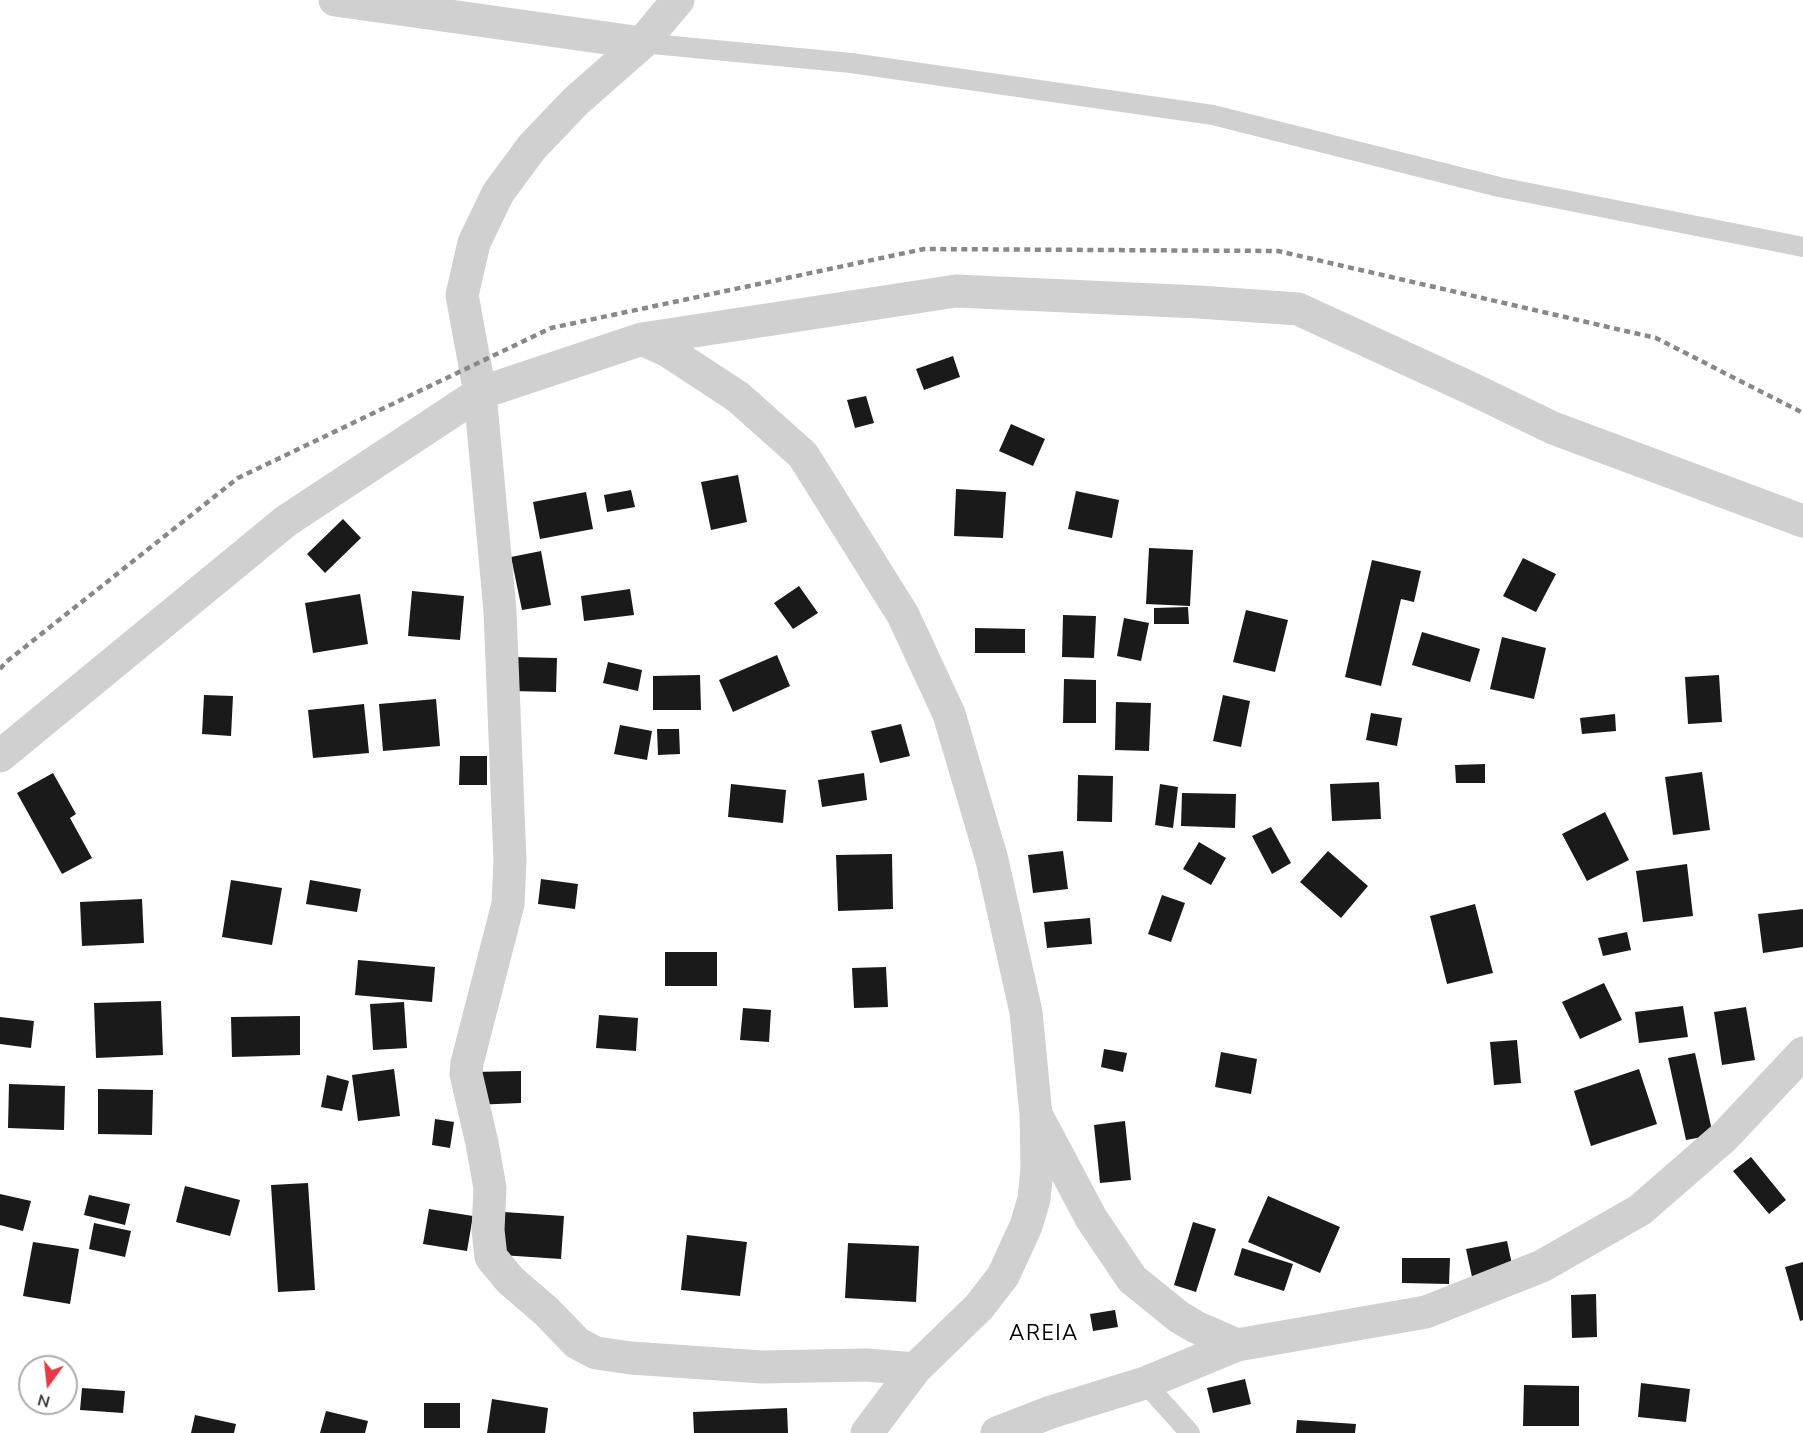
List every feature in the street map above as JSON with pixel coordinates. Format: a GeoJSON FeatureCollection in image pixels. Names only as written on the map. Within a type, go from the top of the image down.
{"type":"FeatureCollection","features":[{"type":"Feature","properties":{"kind":"street"},"geometry":{"type":"LineString","coordinates":[[335,0],[642,43]]}},
{"type":"Feature","properties":{"kind":"street"},"geometry":{"type":"LineString","coordinates":[[678,0],[642,43],[576,101],[532,147],[498,193],[474,243],[462,295],[480,393],[500,611],[510,861],[508,904],[466,1074],[483,1143],[490,1188],[488,1230],[491,1257],[510,1280],[546,1311],[577,1343],[596,1353],[631,1358],[762,1367],[867,1365],[915,1369]]}},
{"type":"Feature","properties":{"kind":"street"},"geometry":{"type":"LineString","coordinates":[[0,756],[286,521],[480,393],[642,339],[956,291],[1298,309],[1553,428],[1803,521]]}},
{"type":"Feature","properties":{"kind":"street"},"geometry":{"type":"LineString","coordinates":[[642,339],[668,351],[738,397],[803,455],[903,615],[949,714],[992,860],[1026,1012],[1036,1115],[1037,1169],[1034,1199],[1026,1226],[1003,1276],[979,1307],[915,1369],[867,1433]]}},
{"type":"Feature","properties":{"kind":"street"},"geometry":{"type":"LineString","coordinates":[[997,1433],[1051,1412],[1144,1383],[1237,1345],[1426,1312],[1542,1266],[1640,1210],[1725,1136],[1803,1053]]}},
{"type":"Feature","properties":{"kind":"street"},"geometry":{"type":"LineString","coordinates":[[1036,1115],[1091,1218],[1132,1279],[1179,1317],[1237,1345]]}},
{"type":"Feature","properties":{"kind":"lane"},"geometry":{"type":"LineString","coordinates":[[642,43],[850,63],[1213,116],[1499,187],[1803,247]]}},
{"type":"Feature","properties":{"kind":"lane"},"geometry":{"type":"LineString","coordinates":[[1144,1383],[1190,1433]]}},
{"type":"Feature","properties":{"kind":"building"},"geometry":{"type":"Polygon","coordinates":[[[953,356],[960,377],[924,390],[916,369],[953,356]]]}},
{"type":"Feature","properties":{"kind":"building"},"geometry":{"type":"Polygon","coordinates":[[[866,396],[874,423],[855,428],[847,400],[866,396]]]}},
{"type":"Feature","properties":{"kind":"building"},"geometry":{"type":"Polygon","coordinates":[[[1011,424],[1045,439],[1033,466],[999,451],[1011,424]]]}},
{"type":"Feature","properties":{"kind":"building"},"geometry":{"type":"Polygon","coordinates":[[[738,475],[747,522],[711,530],[701,482],[738,475]]]}},
{"type":"Feature","properties":{"kind":"building"},"geometry":{"type":"Polygon","coordinates":[[[956,489],[1006,492],[1003,538],[954,536],[956,489]]]}},
{"type":"Feature","properties":{"kind":"building"},"geometry":{"type":"Polygon","coordinates":[[[631,490],[635,507],[607,512],[604,495],[631,490]]]}},
{"type":"Feature","properties":{"kind":"building"},"geometry":{"type":"Polygon","coordinates":[[[1076,491],[1119,500],[1112,538],[1068,529],[1076,491]]]}},
{"type":"Feature","properties":{"kind":"building"},"geometry":{"type":"Polygon","coordinates":[[[586,492],[593,529],[540,539],[533,502],[586,492]]]}},
{"type":"Feature","properties":{"kind":"building"},"geometry":{"type":"Polygon","coordinates":[[[343,519],[361,538],[325,573],[307,554],[343,519]]]}},
{"type":"Feature","properties":{"kind":"building"},"geometry":{"type":"Polygon","coordinates":[[[1149,548],[1193,550],[1190,606],[1146,604],[1149,548]]]}},
{"type":"Feature","properties":{"kind":"building"},"geometry":{"type":"Polygon","coordinates":[[[541,551],[551,605],[522,610],[511,557],[541,551]]]}},
{"type":"Feature","properties":{"kind":"building"},"geometry":{"type":"Polygon","coordinates":[[[1523,558],[1556,574],[1536,612],[1503,596],[1523,558]]]}},
{"type":"Feature","properties":{"kind":"building"},"geometry":{"type":"Polygon","coordinates":[[[1372,560],[1421,571],[1414,602],[1401,599],[1381,686],[1345,677],[1372,560]]]}},
{"type":"Feature","properties":{"kind":"building"},"geometry":{"type":"Polygon","coordinates":[[[799,586],[818,613],[793,629],[774,603],[799,586]]]}},
{"type":"Feature","properties":{"kind":"building"},"geometry":{"type":"Polygon","coordinates":[[[630,589],[634,615],[584,621],[581,596],[630,589]]]}},
{"type":"Feature","properties":{"kind":"building"},"geometry":{"type":"Polygon","coordinates":[[[412,591],[464,596],[460,640],[408,636],[412,591]]]}},
{"type":"Feature","properties":{"kind":"building"},"geometry":{"type":"Polygon","coordinates":[[[360,594],[368,644],[313,653],[305,603],[360,594]]]}},
{"type":"Feature","properties":{"kind":"building"},"geometry":{"type":"Polygon","coordinates":[[[1188,607],[1189,624],[1154,624],[1154,608],[1188,607]]]}},
{"type":"Feature","properties":{"kind":"building"},"geometry":{"type":"Polygon","coordinates":[[[1246,610],[1288,620],[1275,672],[1233,662],[1246,610]]]}},
{"type":"Feature","properties":{"kind":"building"},"geometry":{"type":"Polygon","coordinates":[[[1063,615],[1096,616],[1094,658],[1062,657],[1063,615]]]}},
{"type":"Feature","properties":{"kind":"building"},"geometry":{"type":"Polygon","coordinates":[[[1124,618],[1149,623],[1141,661],[1117,656],[1124,618]]]}},
{"type":"Feature","properties":{"kind":"building"},"geometry":{"type":"Polygon","coordinates":[[[975,628],[1025,629],[1025,653],[975,653],[975,628]]]}},
{"type":"Feature","properties":{"kind":"building"},"geometry":{"type":"Polygon","coordinates":[[[1422,632],[1480,649],[1470,682],[1412,665],[1422,632]]]}},
{"type":"Feature","properties":{"kind":"building"},"geometry":{"type":"Polygon","coordinates":[[[1502,637],[1546,648],[1534,699],[1490,689],[1502,637]]]}},
{"type":"Feature","properties":{"kind":"building"},"geometry":{"type":"Polygon","coordinates":[[[777,655],[790,686],[733,712],[719,680],[777,655]]]}},
{"type":"Feature","properties":{"kind":"building"},"geometry":{"type":"Polygon","coordinates":[[[511,657],[557,658],[556,692],[511,691],[511,657]]]}},
{"type":"Feature","properties":{"kind":"building"},"geometry":{"type":"Polygon","coordinates":[[[608,662],[642,670],[638,691],[603,683],[608,662]]]}},
{"type":"Feature","properties":{"kind":"building"},"geometry":{"type":"Polygon","coordinates":[[[700,675],[701,710],[653,710],[653,676],[700,675]]]}},
{"type":"Feature","properties":{"kind":"building"},"geometry":{"type":"Polygon","coordinates":[[[1719,675],[1722,722],[1688,724],[1685,677],[1719,675]]]}},
{"type":"Feature","properties":{"kind":"building"},"geometry":{"type":"Polygon","coordinates":[[[1064,679],[1096,680],[1096,723],[1063,723],[1064,679]]]}},
{"type":"Feature","properties":{"kind":"building"},"geometry":{"type":"Polygon","coordinates":[[[204,695],[233,696],[231,736],[202,734],[204,695]]]}},
{"type":"Feature","properties":{"kind":"building"},"geometry":{"type":"Polygon","coordinates":[[[1223,695],[1250,701],[1241,747],[1213,741],[1223,695]]]}},
{"type":"Feature","properties":{"kind":"building"},"geometry":{"type":"Polygon","coordinates":[[[436,699],[440,746],[383,751],[379,704],[436,699]]]}},
{"type":"Feature","properties":{"kind":"building"},"geometry":{"type":"Polygon","coordinates":[[[1116,702],[1151,703],[1149,751],[1115,750],[1116,702]]]}},
{"type":"Feature","properties":{"kind":"building"},"geometry":{"type":"Polygon","coordinates":[[[364,704],[369,753],[313,758],[308,710],[364,704]]]}},
{"type":"Feature","properties":{"kind":"building"},"geometry":{"type":"Polygon","coordinates":[[[1371,713],[1402,718],[1397,746],[1366,740],[1371,713]]]}},
{"type":"Feature","properties":{"kind":"building"},"geometry":{"type":"Polygon","coordinates":[[[1615,714],[1616,731],[1582,734],[1580,718],[1615,714]]]}},
{"type":"Feature","properties":{"kind":"building"},"geometry":{"type":"Polygon","coordinates":[[[901,724],[910,756],[880,763],[871,731],[901,724]]]}},
{"type":"Feature","properties":{"kind":"building"},"geometry":{"type":"Polygon","coordinates":[[[620,725],[652,731],[647,760],[614,754],[620,725]]]}},
{"type":"Feature","properties":{"kind":"building"},"geometry":{"type":"Polygon","coordinates":[[[657,729],[679,729],[680,754],[658,755],[657,729]]]}},
{"type":"Feature","properties":{"kind":"building"},"geometry":{"type":"Polygon","coordinates":[[[460,756],[487,756],[487,785],[459,785],[460,756]]]}},
{"type":"Feature","properties":{"kind":"building"},"geometry":{"type":"Polygon","coordinates":[[[1485,764],[1485,783],[1456,783],[1455,765],[1485,764]]]}},
{"type":"Feature","properties":{"kind":"building"},"geometry":{"type":"Polygon","coordinates":[[[1702,772],[1710,830],[1673,835],[1665,777],[1702,772]]]}},
{"type":"Feature","properties":{"kind":"building"},"geometry":{"type":"Polygon","coordinates":[[[53,773],[76,814],[70,818],[92,858],[62,874],[17,793],[53,773]]]}},
{"type":"Feature","properties":{"kind":"building"},"geometry":{"type":"Polygon","coordinates":[[[864,773],[867,800],[822,807],[818,780],[864,773]]]}},
{"type":"Feature","properties":{"kind":"building"},"geometry":{"type":"Polygon","coordinates":[[[1078,775],[1113,776],[1112,822],[1077,821],[1078,775]]]}},
{"type":"Feature","properties":{"kind":"building"},"geometry":{"type":"Polygon","coordinates":[[[1379,782],[1381,819],[1332,821],[1330,784],[1379,782]]]}},
{"type":"Feature","properties":{"kind":"building"},"geometry":{"type":"Polygon","coordinates":[[[731,784],[786,790],[783,823],[728,817],[731,784]]]}},
{"type":"Feature","properties":{"kind":"building"},"geometry":{"type":"Polygon","coordinates":[[[1160,784],[1178,787],[1173,828],[1155,825],[1160,784]]]}},
{"type":"Feature","properties":{"kind":"building"},"geometry":{"type":"Polygon","coordinates":[[[1182,793],[1236,794],[1235,828],[1181,826],[1182,793]]]}},
{"type":"Feature","properties":{"kind":"building"},"geometry":{"type":"Polygon","coordinates":[[[1605,812],[1629,860],[1587,881],[1562,834],[1605,812]]]}},
{"type":"Feature","properties":{"kind":"building"},"geometry":{"type":"Polygon","coordinates":[[[1271,827],[1291,863],[1272,874],[1252,836],[1271,827]]]}},
{"type":"Feature","properties":{"kind":"building"},"geometry":{"type":"Polygon","coordinates":[[[1199,842],[1226,858],[1211,885],[1183,869],[1199,842]]]}},
{"type":"Feature","properties":{"kind":"building"},"geometry":{"type":"Polygon","coordinates":[[[1063,851],[1068,889],[1033,893],[1028,855],[1063,851]]]}},
{"type":"Feature","properties":{"kind":"building"},"geometry":{"type":"Polygon","coordinates":[[[1328,851],[1368,886],[1341,918],[1300,882],[1328,851]]]}},
{"type":"Feature","properties":{"kind":"building"},"geometry":{"type":"Polygon","coordinates":[[[892,854],[893,909],[838,911],[836,855],[892,854]]]}},
{"type":"Feature","properties":{"kind":"building"},"geometry":{"type":"Polygon","coordinates":[[[1687,864],[1693,916],[1643,922],[1636,871],[1687,864]]]}},
{"type":"Feature","properties":{"kind":"building"},"geometry":{"type":"Polygon","coordinates":[[[541,879],[578,884],[575,909],[538,904],[541,879]]]}},
{"type":"Feature","properties":{"kind":"building"},"geometry":{"type":"Polygon","coordinates":[[[231,880],[282,888],[272,945],[222,937],[231,880]]]}},
{"type":"Feature","properties":{"kind":"building"},"geometry":{"type":"Polygon","coordinates":[[[310,880],[361,889],[357,912],[306,904],[310,880]]]}},
{"type":"Feature","properties":{"kind":"building"},"geometry":{"type":"Polygon","coordinates":[[[1162,895],[1185,903],[1171,942],[1148,934],[1162,895]]]}},
{"type":"Feature","properties":{"kind":"building"},"geometry":{"type":"Polygon","coordinates":[[[142,899],[144,943],[82,946],[80,902],[142,899]]]}},
{"type":"Feature","properties":{"kind":"building"},"geometry":{"type":"Polygon","coordinates":[[[1475,904],[1493,973],[1447,984],[1430,916],[1475,904]]]}},
{"type":"Feature","properties":{"kind":"building"},"geometry":{"type":"Polygon","coordinates":[[[1803,909],[1803,947],[1763,953],[1758,914],[1803,909]]]}},
{"type":"Feature","properties":{"kind":"building"},"geometry":{"type":"Polygon","coordinates":[[[1090,918],[1092,944],[1047,948],[1044,922],[1090,918]]]}},
{"type":"Feature","properties":{"kind":"building"},"geometry":{"type":"Polygon","coordinates":[[[1627,932],[1631,950],[1603,956],[1598,938],[1627,932]]]}},
{"type":"Feature","properties":{"kind":"building"},"geometry":{"type":"Polygon","coordinates":[[[665,952],[717,952],[717,986],[665,986],[665,952]]]}},
{"type":"Feature","properties":{"kind":"building"},"geometry":{"type":"Polygon","coordinates":[[[358,960],[435,967],[432,1002],[355,995],[358,960]]]}},
{"type":"Feature","properties":{"kind":"building"},"geometry":{"type":"Polygon","coordinates":[[[886,967],[888,1007],[854,1008],[852,968],[886,967]]]}},
{"type":"Feature","properties":{"kind":"building"},"geometry":{"type":"Polygon","coordinates":[[[1604,983],[1622,1020],[1580,1039],[1562,1002],[1604,983]]]}},
{"type":"Feature","properties":{"kind":"building"},"geometry":{"type":"Polygon","coordinates":[[[161,1001],[163,1055],[96,1058],[94,1003],[161,1001]]]}},
{"type":"Feature","properties":{"kind":"building"},"geometry":{"type":"Polygon","coordinates":[[[404,1002],[407,1048],[373,1050],[370,1004],[404,1002]]]}},
{"type":"Feature","properties":{"kind":"building"},"geometry":{"type":"Polygon","coordinates":[[[1683,1006],[1688,1037],[1639,1043],[1635,1012],[1683,1006]]]}},
{"type":"Feature","properties":{"kind":"building"},"geometry":{"type":"Polygon","coordinates":[[[1746,1007],[1755,1060],[1722,1065],[1714,1012],[1746,1007]]]}},
{"type":"Feature","properties":{"kind":"building"},"geometry":{"type":"Polygon","coordinates":[[[743,1008],[771,1010],[769,1042],[740,1040],[743,1008]]]}},
{"type":"Feature","properties":{"kind":"building"},"geometry":{"type":"Polygon","coordinates":[[[599,1015],[638,1018],[636,1051],[596,1048],[599,1015]]]}},
{"type":"Feature","properties":{"kind":"building"},"geometry":{"type":"Polygon","coordinates":[[[300,1016],[300,1055],[232,1057],[231,1017],[300,1016]]]}},
{"type":"Feature","properties":{"kind":"building"},"geometry":{"type":"Polygon","coordinates":[[[0,1017],[34,1021],[31,1048],[0,1044],[0,1017]]]}},
{"type":"Feature","properties":{"kind":"building"},"geometry":{"type":"Polygon","coordinates":[[[1517,1040],[1521,1083],[1494,1085],[1490,1042],[1517,1040]]]}},
{"type":"Feature","properties":{"kind":"building"},"geometry":{"type":"Polygon","coordinates":[[[1104,1049],[1127,1053],[1123,1072],[1101,1067],[1104,1049]]]}},
{"type":"Feature","properties":{"kind":"building"},"geometry":{"type":"Polygon","coordinates":[[[1221,1052],[1257,1059],[1251,1094],[1215,1087],[1221,1052]]]}},
{"type":"Feature","properties":{"kind":"building"},"geometry":{"type":"Polygon","coordinates":[[[1695,1053],[1713,1135],[1686,1140],[1668,1058],[1695,1053]]]}},
{"type":"Feature","properties":{"kind":"building"},"geometry":{"type":"Polygon","coordinates":[[[394,1069],[400,1116],[358,1121],[352,1075],[394,1069]]]}},
{"type":"Feature","properties":{"kind":"building"},"geometry":{"type":"Polygon","coordinates":[[[1639,1069],[1657,1124],[1591,1146],[1574,1091],[1639,1069]]]}},
{"type":"Feature","properties":{"kind":"building"},"geometry":{"type":"Polygon","coordinates":[[[521,1071],[521,1103],[473,1105],[472,1072],[521,1071]]]}},
{"type":"Feature","properties":{"kind":"building"},"geometry":{"type":"Polygon","coordinates":[[[327,1075],[349,1081],[342,1111],[321,1107],[327,1075]]]}},
{"type":"Feature","properties":{"kind":"building"},"geometry":{"type":"Polygon","coordinates":[[[9,1084],[65,1086],[64,1130],[8,1128],[9,1084]]]}},
{"type":"Feature","properties":{"kind":"building"},"geometry":{"type":"Polygon","coordinates":[[[98,1089],[153,1090],[152,1135],[98,1134],[98,1089]]]}},
{"type":"Feature","properties":{"kind":"building"},"geometry":{"type":"Polygon","coordinates":[[[435,1119],[454,1122],[450,1148],[432,1145],[435,1119]]]}},
{"type":"Feature","properties":{"kind":"building"},"geometry":{"type":"Polygon","coordinates":[[[1125,1121],[1131,1180],[1100,1183],[1094,1125],[1125,1121]]]}},
{"type":"Feature","properties":{"kind":"building"},"geometry":{"type":"Polygon","coordinates":[[[1751,1157],[1786,1200],[1769,1214],[1733,1171],[1751,1157]]]}},
{"type":"Feature","properties":{"kind":"building"},"geometry":{"type":"Polygon","coordinates":[[[308,1183],[315,1290],[278,1292],[271,1185],[308,1183]]]}},
{"type":"Feature","properties":{"kind":"building"},"geometry":{"type":"Polygon","coordinates":[[[185,1186],[240,1200],[230,1236],[176,1222],[185,1186]]]}},
{"type":"Feature","properties":{"kind":"building"},"geometry":{"type":"Polygon","coordinates":[[[0,1194],[31,1201],[23,1231],[0,1225],[0,1194]]]}},
{"type":"Feature","properties":{"kind":"building"},"geometry":{"type":"Polygon","coordinates":[[[89,1195],[130,1204],[125,1225],[84,1215],[89,1195]]]}},
{"type":"Feature","properties":{"kind":"building"},"geometry":{"type":"Polygon","coordinates":[[[1268,1196],[1340,1227],[1320,1273],[1248,1242],[1268,1196]]]}},
{"type":"Feature","properties":{"kind":"building"},"geometry":{"type":"Polygon","coordinates":[[[429,1209],[473,1216],[467,1251],[423,1244],[429,1209]]]}},
{"type":"Feature","properties":{"kind":"building"},"geometry":{"type":"Polygon","coordinates":[[[504,1212],[564,1216],[561,1259],[501,1255],[504,1212]]]}},
{"type":"Feature","properties":{"kind":"building"},"geometry":{"type":"Polygon","coordinates":[[[1193,1222],[1216,1229],[1196,1292],[1174,1285],[1193,1222]]]}},
{"type":"Feature","properties":{"kind":"building"},"geometry":{"type":"Polygon","coordinates":[[[94,1223],[131,1231],[125,1257],[89,1249],[94,1223]]]}},
{"type":"Feature","properties":{"kind":"building"},"geometry":{"type":"Polygon","coordinates":[[[687,1235],[747,1242],[740,1296],[681,1290],[687,1235]]]}},
{"type":"Feature","properties":{"kind":"building"},"geometry":{"type":"Polygon","coordinates":[[[1507,1241],[1513,1269],[1472,1277],[1466,1249],[1507,1241]]]}},
{"type":"Feature","properties":{"kind":"building"},"geometry":{"type":"Polygon","coordinates":[[[33,1242],[79,1249],[70,1304],[23,1296],[33,1242]]]}},
{"type":"Feature","properties":{"kind":"building"},"geometry":{"type":"Polygon","coordinates":[[[848,1243],[919,1246],[916,1302],[845,1298],[848,1243]]]}},
{"type":"Feature","properties":{"kind":"building"},"geometry":{"type":"Polygon","coordinates":[[[1242,1248],[1293,1264],[1284,1291],[1234,1275],[1242,1248]]]}},
{"type":"Feature","properties":{"kind":"building"},"geometry":{"type":"Polygon","coordinates":[[[1402,1258],[1450,1258],[1449,1284],[1402,1283],[1402,1258]]]}},
{"type":"Feature","properties":{"kind":"building"},"geometry":{"type":"Polygon","coordinates":[[[1803,1262],[1803,1320],[1800,1321],[1785,1267],[1803,1262]]]}},
{"type":"Feature","properties":{"kind":"building"},"geometry":{"type":"Polygon","coordinates":[[[1596,1294],[1597,1337],[1572,1338],[1571,1295],[1596,1294]]]}},
{"type":"Feature","properties":{"kind":"building"},"geometry":{"type":"Polygon","coordinates":[[[1115,1310],[1118,1327],[1093,1331],[1090,1314],[1115,1310]]]}},
{"type":"Feature","properties":{"kind":"building"},"geometry":{"type":"Polygon","coordinates":[[[1245,1379],[1251,1404],[1213,1413],[1207,1388],[1245,1379]]]}},
{"type":"Feature","properties":{"kind":"building"},"geometry":{"type":"Polygon","coordinates":[[[1641,1383],[1690,1389],[1686,1422],[1638,1417],[1641,1383]]]}},
{"type":"Feature","properties":{"kind":"building"},"geometry":{"type":"Polygon","coordinates":[[[1524,1385],[1579,1386],[1579,1426],[1523,1426],[1524,1385]]]}},
{"type":"Feature","properties":{"kind":"building"},"geometry":{"type":"Polygon","coordinates":[[[82,1388],[125,1391],[123,1413],[80,1410],[82,1388]]]}},
{"type":"Feature","properties":{"kind":"building"},"geometry":{"type":"Polygon","coordinates":[[[492,1399],[548,1408],[545,1433],[487,1433],[492,1399]]]}},
{"type":"Feature","properties":{"kind":"building"},"geometry":{"type":"Polygon","coordinates":[[[424,1403],[460,1403],[460,1428],[424,1428],[424,1403]]]}},
{"type":"Feature","properties":{"kind":"building"},"geometry":{"type":"Polygon","coordinates":[[[787,1408],[788,1433],[694,1433],[693,1412],[787,1408]]]}},
{"type":"Feature","properties":{"kind":"building"},"geometry":{"type":"Polygon","coordinates":[[[326,1411],[368,1421],[365,1433],[320,1433],[326,1411]]]}},
{"type":"Feature","properties":{"kind":"building"},"geometry":{"type":"Polygon","coordinates":[[[195,1415],[236,1424],[234,1433],[191,1433],[195,1415]]]}},
{"type":"Feature","properties":{"kind":"building"},"geometry":{"type":"Polygon","coordinates":[[[1297,1420],[1356,1424],[1355,1433],[1296,1433],[1297,1420]]]}},
{"type":"Feature","properties":{"kind":"railway"},"geometry":{"type":"LineString","coordinates":[[0,669],[238,478],[551,328],[924,249],[1278,251],[1656,338],[1803,413]]}},
{"type":"Feature","properties":{"kind":"district","name":"AREIA"},"geometry":{"type":"Point","coordinates":[1044,1335]}}]}
